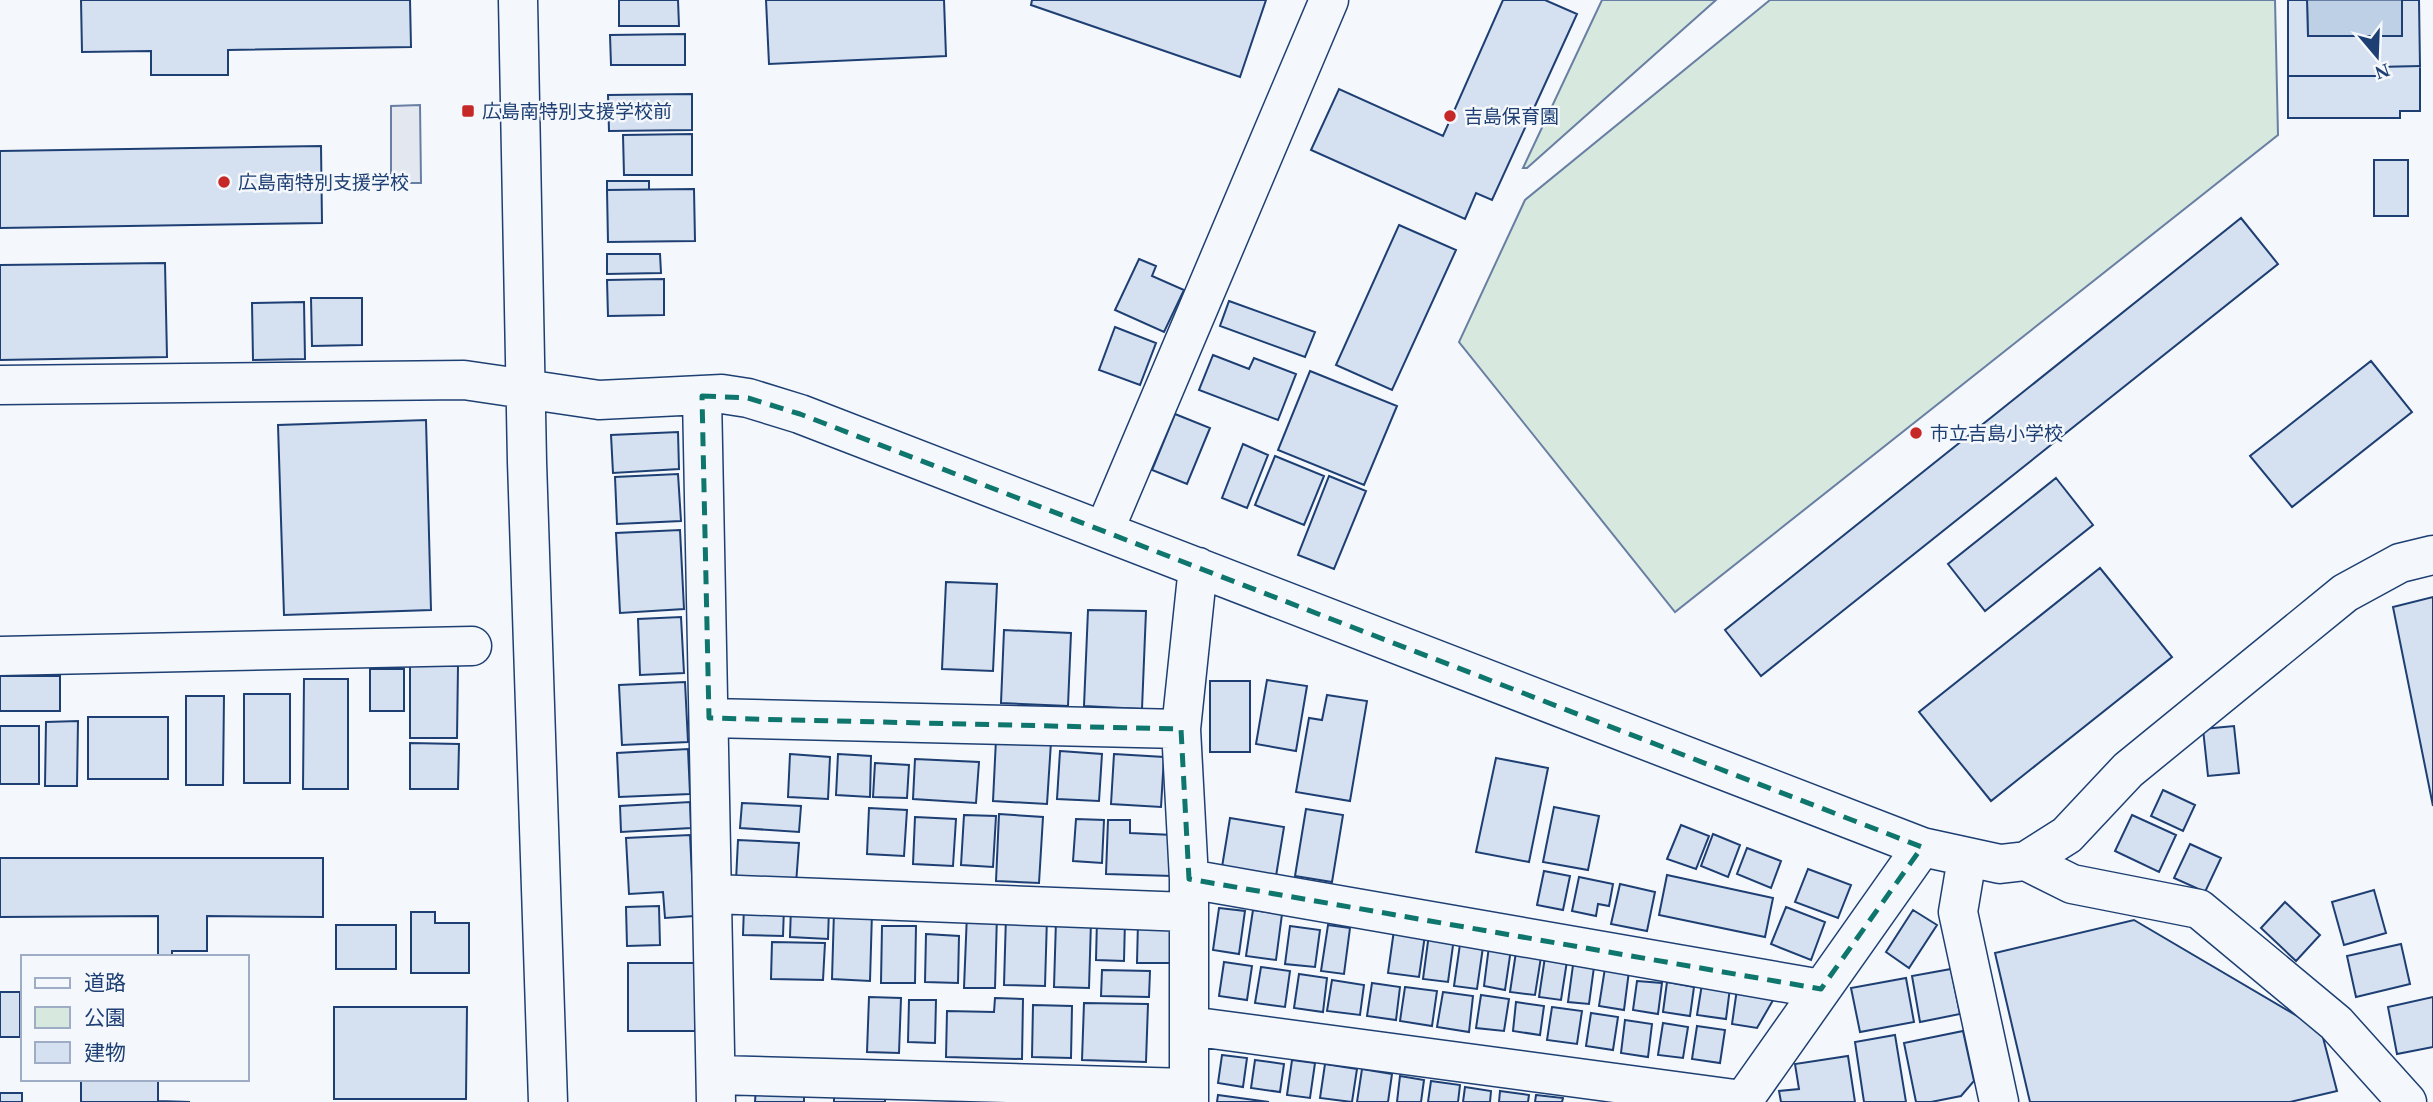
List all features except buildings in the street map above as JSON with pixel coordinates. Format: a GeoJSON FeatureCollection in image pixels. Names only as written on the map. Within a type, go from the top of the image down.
{"type":"FeatureCollection","features":[{"type":"Feature","properties":{"kind":"street"},"geometry":{"type":"LineString","coordinates":[[518,0],[526,390],[548,1102]]}},
{"type":"Feature","properties":{"kind":"street"},"geometry":{"type":"LineString","coordinates":[[1104,531],[1329,0]]}},
{"type":"Feature","properties":{"kind":"street"},"geometry":{"type":"LineString","coordinates":[[0,385],[464,380],[599,400],[722,394],[748,398],[800,414],[1922,847],[1967,859],[2000,864],[2026,861],[2067,835],[2128,770],[2345,593],[2400,563],[2433,555]]}},
{"type":"Feature","properties":{"kind":"street"},"geometry":{"type":"LineString","coordinates":[[702,396],[716,1089],[1188,1095],[1188,895],[1181,729],[1198,567]]}},
{"type":"Feature","properties":{"kind":"street"},"geometry":{"type":"LineString","coordinates":[[0,656],[472,646]]}},
{"type":"Feature","properties":{"kind":"street"},"geometry":{"type":"LineString","coordinates":[[709,718],[1181,729]]}},
{"type":"Feature","properties":{"kind":"street"},"geometry":{"type":"LineString","coordinates":[[1190,1026],[1742,1101],[1922,847]]}},
{"type":"Feature","properties":{"kind":"street"},"geometry":{"type":"LineString","coordinates":[[1967,859],[1958,912],[1999,1102]]}},
{"type":"Feature","properties":{"kind":"street"},"geometry":{"type":"LineString","coordinates":[[2026,861],[2072,884],[2199,909],[2336,1023],[2407,1102]]}},
{"type":"Feature","properties":{"kind":"street"},"geometry":{"type":"LineString","coordinates":[[714,894],[1188,895],[1821,989]]}},
{"type":"Feature","properties":{"kind":"highlighted area"},"geometry":{"type":"Polygon","coordinates":[[[702,396],[748,398],[800,414],[1922,847],[1821,989],[1189,879],[1181,729],[709,718],[702,396]]]}},
{"type":"Feature","properties":{"kind":"green space"},"geometry":{"type":"Polygon","coordinates":[[[1602,0],[1716,0],[1527,168],[1523,168],[1602,0]]]}},
{"type":"Feature","properties":{"kind":"green space"},"geometry":{"type":"Polygon","coordinates":[[[1770,0],[2275,0],[2278,135],[1675,612],[1459,342],[1525,200],[1770,0]]]}},
{"type":"Feature","properties":{"kind":"shaded area"},"geometry":{"type":"Polygon","coordinates":[[[420,105],[421,183],[391,183],[391,106],[420,105]]]}},
{"type":"Feature","properties":{"kind":"water"},"geometry":{"type":"Polygon","coordinates":[[[2307,0],[2402,0],[2402,36],[2308,36],[2307,0]]]}},
{"type":"Feature","properties":{"kind":"place","name":"広島南特別支援学校前"},"geometry":{"type":"Point","coordinates":[468,111]}},
{"type":"Feature","properties":{"kind":"place","name":"吉島保育園"},"geometry":{"type":"Point","coordinates":[1450,116]}},
{"type":"Feature","properties":{"kind":"place","name":"広島南特別支援学校"},"geometry":{"type":"Point","coordinates":[224,182]}},
{"type":"Feature","properties":{"kind":"place","name":"市立吉島小学校"},"geometry":{"type":"Point","coordinates":[1916,433]}}]}
